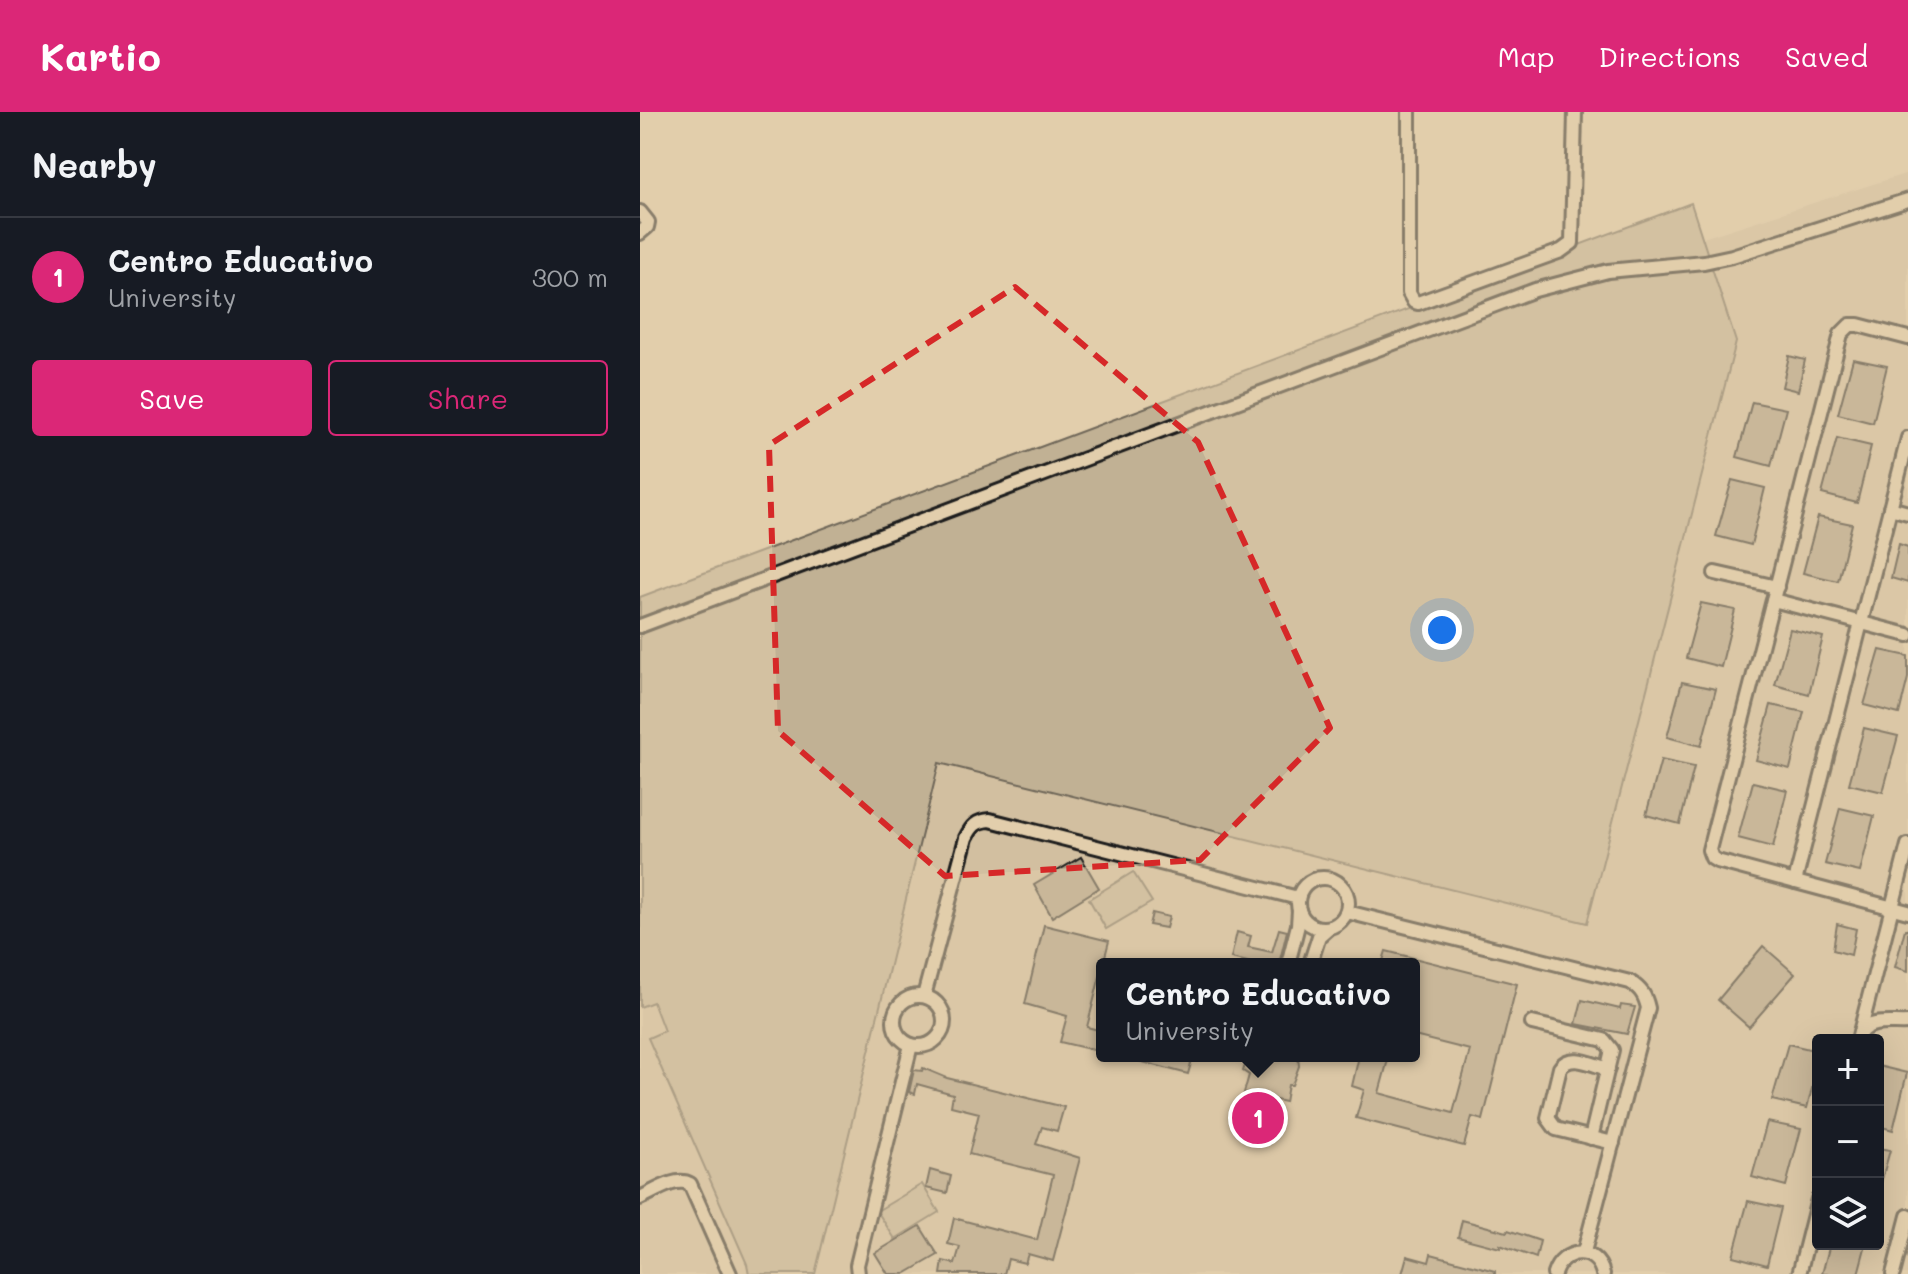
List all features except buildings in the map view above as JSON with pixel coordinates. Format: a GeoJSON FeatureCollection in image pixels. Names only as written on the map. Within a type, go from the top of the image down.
{"type":"FeatureCollection","features":[{"type":"Feature","properties":{"kind":"street"},"geometry":{"type":"LineString","coordinates":[[1409,112],[1409,293],[1418,303],[1561,251],[1572,243],[1575,112]]}},
{"type":"Feature","properties":{"kind":"street"},"geometry":{"type":"LineString","coordinates":[[640,626],[1535,290],[1608,271],[1704,262],[1732,256],[1908,200]]}},
{"type":"Feature","properties":{"kind":"street"},"geometry":{"type":"LineString","coordinates":[[640,212],[648,222],[640,233]]}},
{"type":"Feature","properties":{"kind":"street"},"geometry":{"type":"LineString","coordinates":[[1908,338],[1858,325],[1850,325],[1841,334],[1709,850],[1717,861],[1908,912]]}},
{"type":"Feature","properties":{"kind":"street"},"geometry":{"type":"LineString","coordinates":[[1795,882],[1908,438]]}},
{"type":"Feature","properties":{"kind":"street"},"geometry":{"type":"LineString","coordinates":[[1890,508],[1908,513]]}},
{"type":"Feature","properties":{"kind":"street"},"geometry":{"type":"LineString","coordinates":[[1715,573],[1861,623],[1908,635]]}},
{"type":"Feature","properties":{"kind":"street"},"geometry":{"type":"LineString","coordinates":[[924,996],[966,838],[972,826],[980,821],[990,820],[1298,904]]}},
{"type":"Feature","properties":{"kind":"street"},"geometry":{"type":"LineString","coordinates":[[1860,1034],[1908,845]]}},
{"type":"Feature","properties":{"kind":"street"},"geometry":{"type":"LineString","coordinates":[[1290,958],[1298,925],[1298,904],[1305,885],[1316,878],[1330,879],[1342,886],[1348,898],[1347,912],[1340,922],[1319,936],[1312,958]]}},
{"type":"Feature","properties":{"kind":"street"},"geometry":{"type":"LineString","coordinates":[[1298,904],[1305,921],[1316,927],[1328,928]]}},
{"type":"Feature","properties":{"kind":"street"},"geometry":{"type":"LineString","coordinates":[[1347,912],[1630,982],[1640,988],[1648,1008],[1584,1252]]}},
{"type":"Feature","properties":{"kind":"street"},"geometry":{"type":"LineString","coordinates":[[924,996],[938,1005],[944,1020],[943,1028],[940,1035],[927,1045],[911,1045],[903,1041],[894,1026],[896,1010],[908,998],[924,996]]}},
{"type":"Feature","properties":{"kind":"street"},"geometry":{"type":"LineString","coordinates":[[1867,1008],[1868,1019],[1876,1024]]}},
{"type":"Feature","properties":{"kind":"street"},"geometry":{"type":"LineString","coordinates":[[1532,1023],[1604,1040],[1612,1050],[1591,1138]]}},
{"type":"Feature","properties":{"kind":"street"},"geometry":{"type":"LineString","coordinates":[[1861,1034],[1866,1026],[1908,1023]]}},
{"type":"Feature","properties":{"kind":"street"},"geometry":{"type":"LineString","coordinates":[[858,1274],[857,1265],[911,1045]]}},
{"type":"Feature","properties":{"kind":"street"},"geometry":{"type":"LineString","coordinates":[[1608,1069],[1570,1059],[1564,1062],[1548,1118],[1556,1129],[1613,1143]]}},
{"type":"Feature","properties":{"kind":"street"},"geometry":{"type":"LineString","coordinates":[[640,1198],[677,1182],[690,1184],[730,1274]]}},
{"type":"Feature","properties":{"kind":"street"},"geometry":{"type":"LineString","coordinates":[[1893,1274],[1908,1216]]}},
{"type":"Feature","properties":{"kind":"street"},"geometry":{"type":"LineString","coordinates":[[1799,1274],[1812,1223]]}},
{"type":"Feature","properties":{"kind":"street"},"geometry":{"type":"LineString","coordinates":[[1554,1274],[1560,1260],[1571,1253],[1584,1252],[1596,1259],[1603,1274]]}},
{"type":"Feature","properties":{"kind":"highlighted area"},"geometry":{"type":"Polygon","coordinates":[[[1015,287],[1198,442],[1330,728],[1200,860],[945,876],[778,731],[769,445],[1015,287]]]}},
{"type":"Feature","properties":{"kind":"shaded area"},"geometry":{"type":"Polygon","coordinates":[[[1908,173],[1908,1274],[640,1274],[640,597],[1691,203],[1703,238],[1908,173]]]}},
{"type":"Feature","properties":{"kind":"shaded area"},"geometry":{"type":"Polygon","coordinates":[[[1691,203],[1736,342],[1587,923],[939,763],[815,1274],[749,1274],[648,1038],[664,1031],[653,1002],[640,1007],[640,597],[1691,203]]]}},
{"type":"Feature","properties":{"kind":"shaded area"},"geometry":{"type":"Polygon","coordinates":[[[1133,872],[1152,902],[1106,929],[1089,899],[1133,872]]]}},
{"type":"Feature","properties":{"kind":"shaded area"},"geometry":{"type":"Polygon","coordinates":[[[922,1184],[939,1212],[895,1239],[877,1211],[922,1184]]]}},
{"type":"Feature","properties":{"kind":"place","name":"Centro Educativo"},"geometry":{"type":"Point","coordinates":[1258,1118]}}]}
